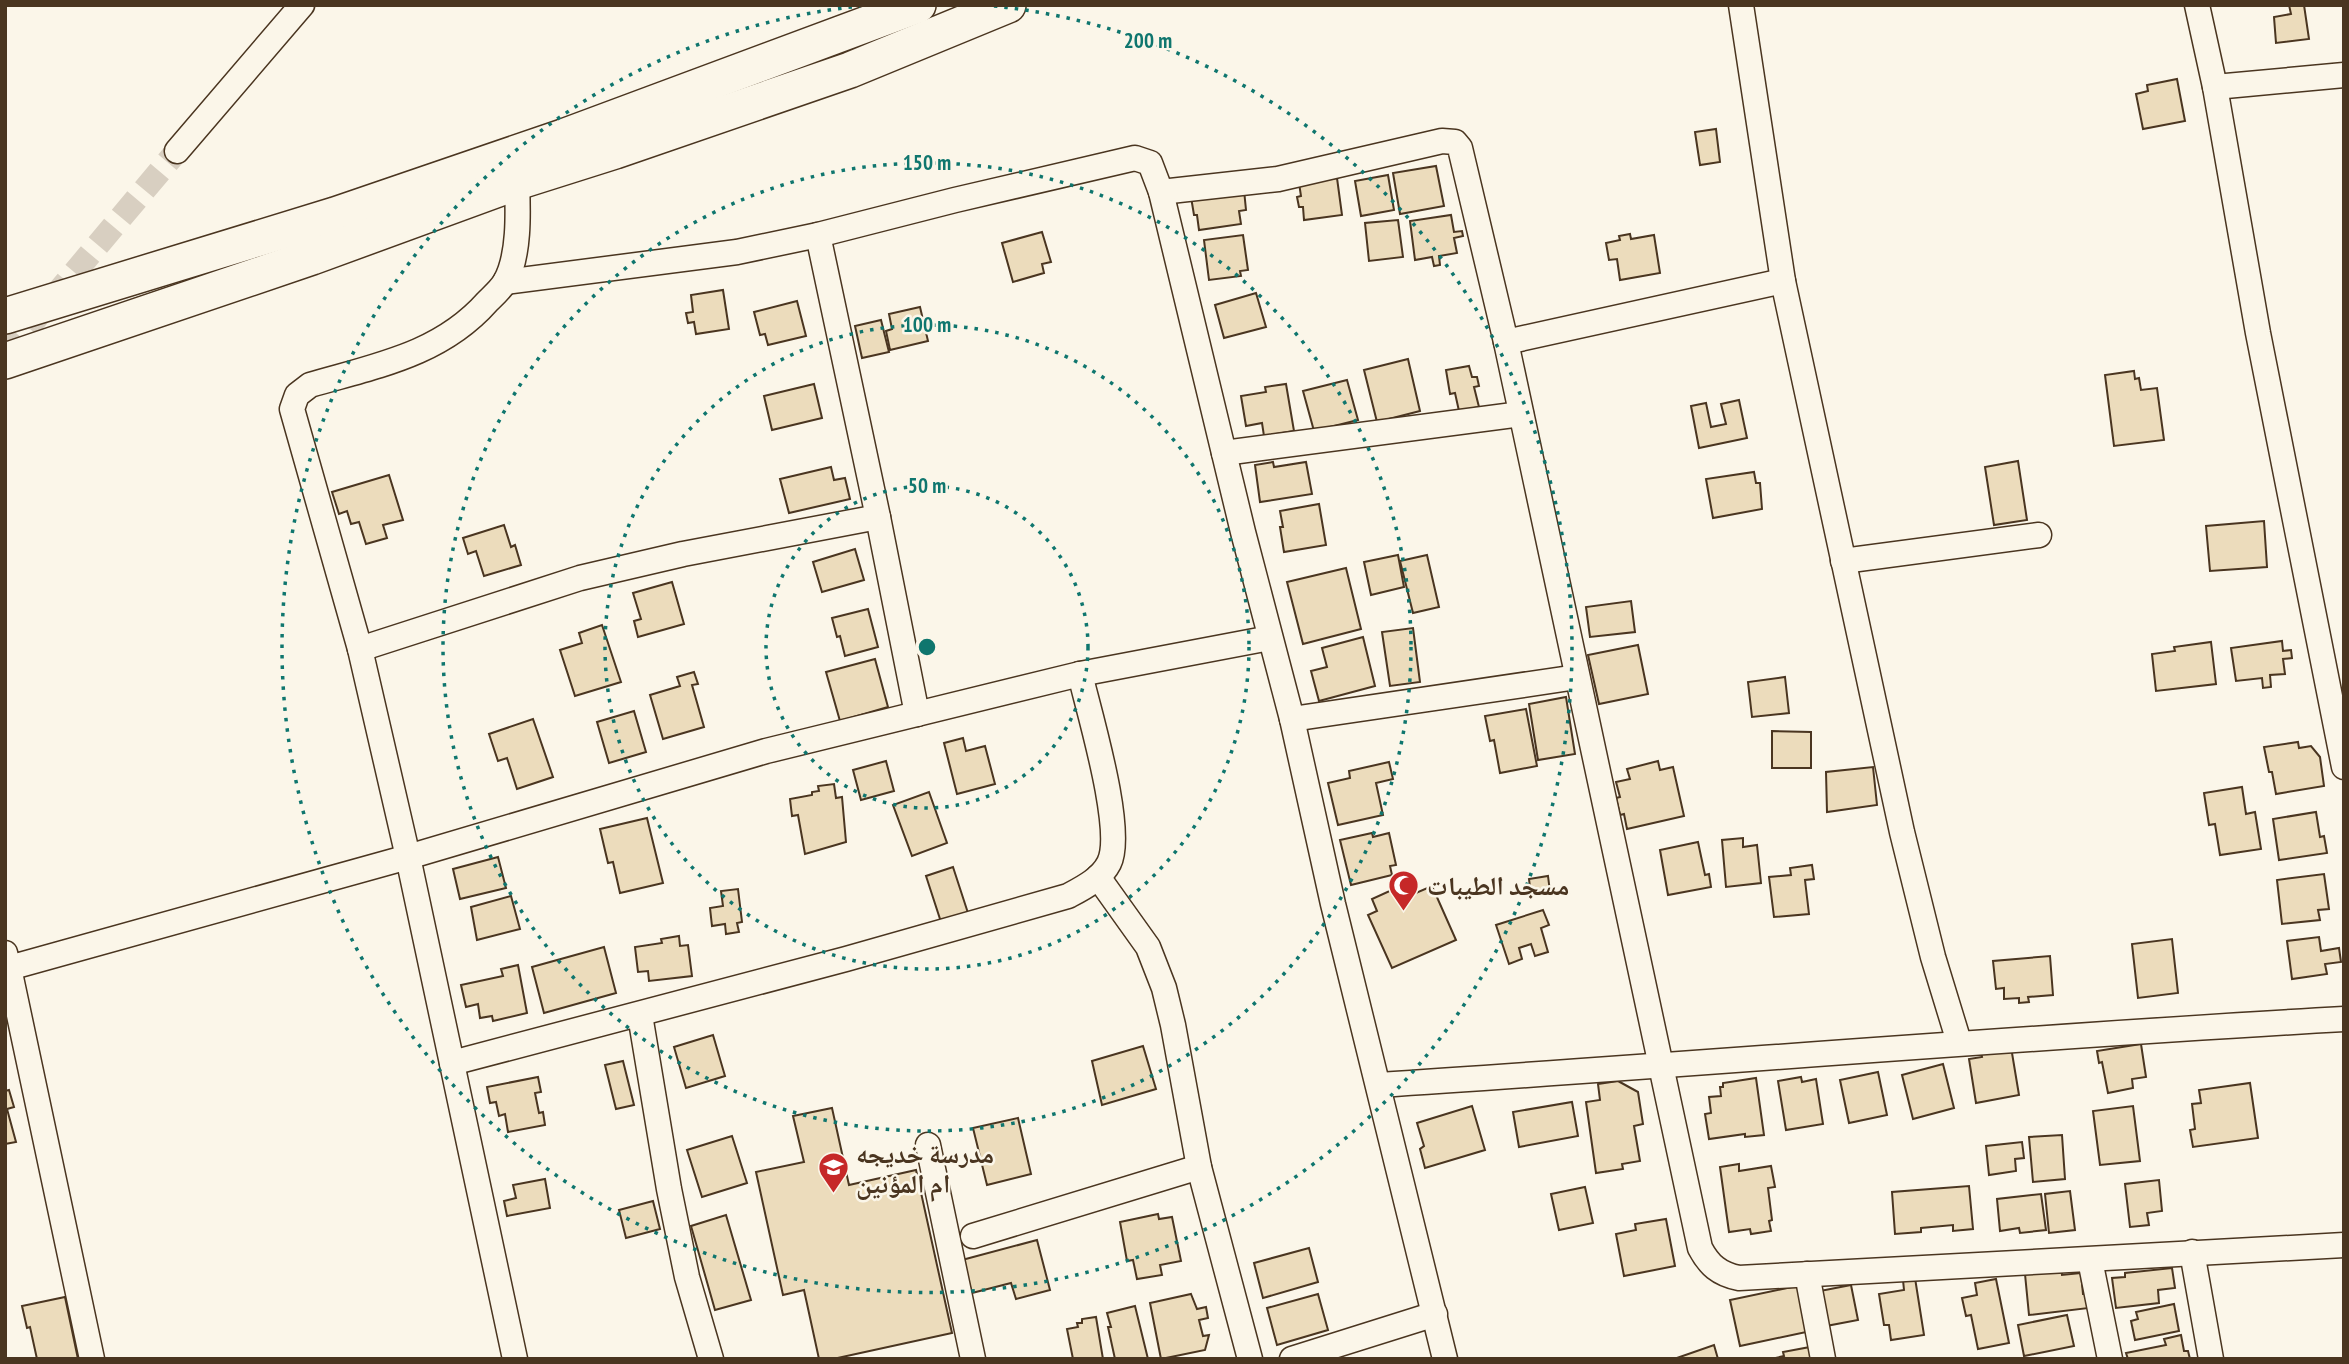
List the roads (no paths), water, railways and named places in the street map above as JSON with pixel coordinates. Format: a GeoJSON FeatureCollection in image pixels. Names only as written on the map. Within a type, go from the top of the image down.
{"type":"FeatureCollection","features":[{"type":"Feature","properties":{"kind":"highway"},"geometry":{"type":"LineString","coordinates":[[5,316],[373,202],[563,137],[918,5]]}},
{"type":"Feature","properties":{"kind":"highway"},"geometry":{"type":"LineString","coordinates":[[5,361],[312,257],[517,181],[850,69],[1008,5]]}},
{"type":"Feature","properties":{"kind":"street"},"geometry":{"type":"LineString","coordinates":[[177,151],[302,5]]}},
{"type":"Feature","properties":{"kind":"street"},"geometry":{"type":"LineString","coordinates":[[1741,5],[1783,281],[1902,832],[1933,957],[1959,1042]]}},
{"type":"Feature","properties":{"kind":"street"},"geometry":{"type":"LineString","coordinates":[[2197,5],[2215,87],[2258,333],[2344,767]]}},
{"type":"Feature","properties":{"kind":"street"},"geometry":{"type":"LineString","coordinates":[[2215,87],[2344,75]]}},
{"type":"Feature","properties":{"kind":"street"},"geometry":{"type":"LineString","coordinates":[[1161,192],[1278,179],[1442,141],[1455,142],[1461,148],[1506,342],[1700,1248],[1706,1259],[1721,1272],[1739,1278],[2344,1245]]}},
{"type":"Feature","properties":{"kind":"street"},"geometry":{"type":"LineString","coordinates":[[505,282],[737,252],[1135,158],[1150,163],[1161,192],[1292,719],[1333,904],[1445,1359]]}},
{"type":"Feature","properties":{"kind":"street"},"geometry":{"type":"LineString","coordinates":[[515,1359],[408,857],[360,649],[292,415],[293,401],[301,390],[310,385],[386,363],[439,343],[476,314],[505,282],[516,236],[517,181]]}},
{"type":"Feature","properties":{"kind":"street"},"geometry":{"type":"LineString","coordinates":[[818,235],[917,714]]}},
{"type":"Feature","properties":{"kind":"street"},"geometry":{"type":"LineString","coordinates":[[1506,342],[1783,281]]}},
{"type":"Feature","properties":{"kind":"street"},"geometry":{"type":"LineString","coordinates":[[1224,453],[1521,414]]}},
{"type":"Feature","properties":{"kind":"street"},"geometry":{"type":"LineString","coordinates":[[360,649],[580,578],[683,554],[878,517]]}},
{"type":"Feature","properties":{"kind":"street"},"geometry":{"type":"LineString","coordinates":[[1843,561],[2039,535]]}},
{"type":"Feature","properties":{"kind":"street"},"geometry":{"type":"LineString","coordinates":[[92,1359],[7,963],[408,857],[695,771],[1080,674],[1270,638]]}},
{"type":"Feature","properties":{"kind":"street"},"geometry":{"type":"LineString","coordinates":[[452,1063],[640,1015],[1068,896],[1084,888],[1109,864],[1114,846],[1114,830],[1080,674]]}},
{"type":"Feature","properties":{"kind":"street"},"geometry":{"type":"LineString","coordinates":[[1292,719],[1577,677]]}},
{"type":"Feature","properties":{"kind":"street"},"geometry":{"type":"LineString","coordinates":[[1098,877],[1148,947],[1164,988],[1199,1167],[1250,1359]]}},
{"type":"Feature","properties":{"kind":"street"},"geometry":{"type":"LineString","coordinates":[[640,1015],[669,1189],[687,1277],[711,1359]]}},
{"type":"Feature","properties":{"kind":"street"},"geometry":{"type":"LineString","coordinates":[[1379,1085],[1959,1042],[2344,1019]]}},
{"type":"Feature","properties":{"kind":"street"},"geometry":{"type":"LineString","coordinates":[[929,1145],[973,1359]]}},
{"type":"Feature","properties":{"kind":"street"},"geometry":{"type":"LineString","coordinates":[[973,1236],[1199,1167]]}},
{"type":"Feature","properties":{"kind":"street"},"geometry":{"type":"LineString","coordinates":[[2192,1252],[2211,1359]]}},
{"type":"Feature","properties":{"kind":"street"},"geometry":{"type":"LineString","coordinates":[[2090,1260],[2110,1359]]}},
{"type":"Feature","properties":{"kind":"street"},"geometry":{"type":"LineString","coordinates":[[1807,1274],[1823,1359]]}},
{"type":"Feature","properties":{"kind":"street"},"geometry":{"type":"LineString","coordinates":[[1292,1359],[1434,1314]]}},
{"type":"Feature","properties":{"kind":"tunnel"},"geometry":{"type":"LineString","coordinates":[[5,355],[177,151]]}},
{"type":"Feature","properties":{"kind":"place","name":"مسجد الطيبات"},"geometry":{"type":"Point","coordinates":[1404,912]}},
{"type":"Feature","properties":{"kind":"place","name":"مدرسة خديجه ام المؤنين"},"geometry":{"type":"Point","coordinates":[833,1195]}}]}
